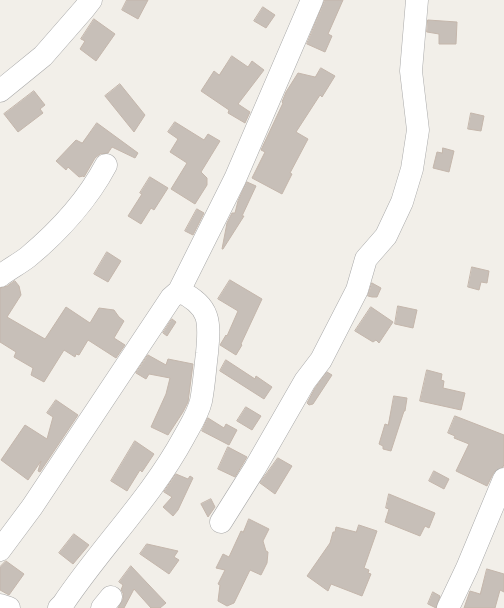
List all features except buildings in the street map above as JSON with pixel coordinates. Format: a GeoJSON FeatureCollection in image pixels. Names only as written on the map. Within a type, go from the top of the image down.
{"type":"FeatureCollection","features":[{"type":"Feature","properties":{"kind":"street"},"geometry":{"type":"LineString","coordinates":[[0,91],[43,56],[91,0]]}},
{"type":"Feature","properties":{"kind":"street"},"geometry":{"type":"LineString","coordinates":[[0,550],[32,508],[171,298],[179,291],[235,179],[312,0]]}},
{"type":"Feature","properties":{"kind":"street"},"geometry":{"type":"LineString","coordinates":[[221,522],[305,381],[301,374],[324,354],[357,290],[366,259],[386,236],[402,202],[412,169],[418,130],[411,71],[417,0]]}},
{"type":"Feature","properties":{"kind":"street"},"geometry":{"type":"LineString","coordinates":[[0,276],[28,257],[62,226],[99,178],[106,165]]}},
{"type":"Feature","properties":{"kind":"street"},"geometry":{"type":"LineString","coordinates":[[59,608],[128,518],[166,465],[198,411],[201,401],[207,350],[209,331],[208,317],[199,304],[189,296],[179,291]]}},
{"type":"Feature","properties":{"kind":"street"},"geometry":{"type":"LineString","coordinates":[[448,608],[467,568],[504,479]]}},
{"type":"Feature","properties":{"kind":"street"},"geometry":{"type":"LineString","coordinates":[[0,605],[10,608]]}}]}
